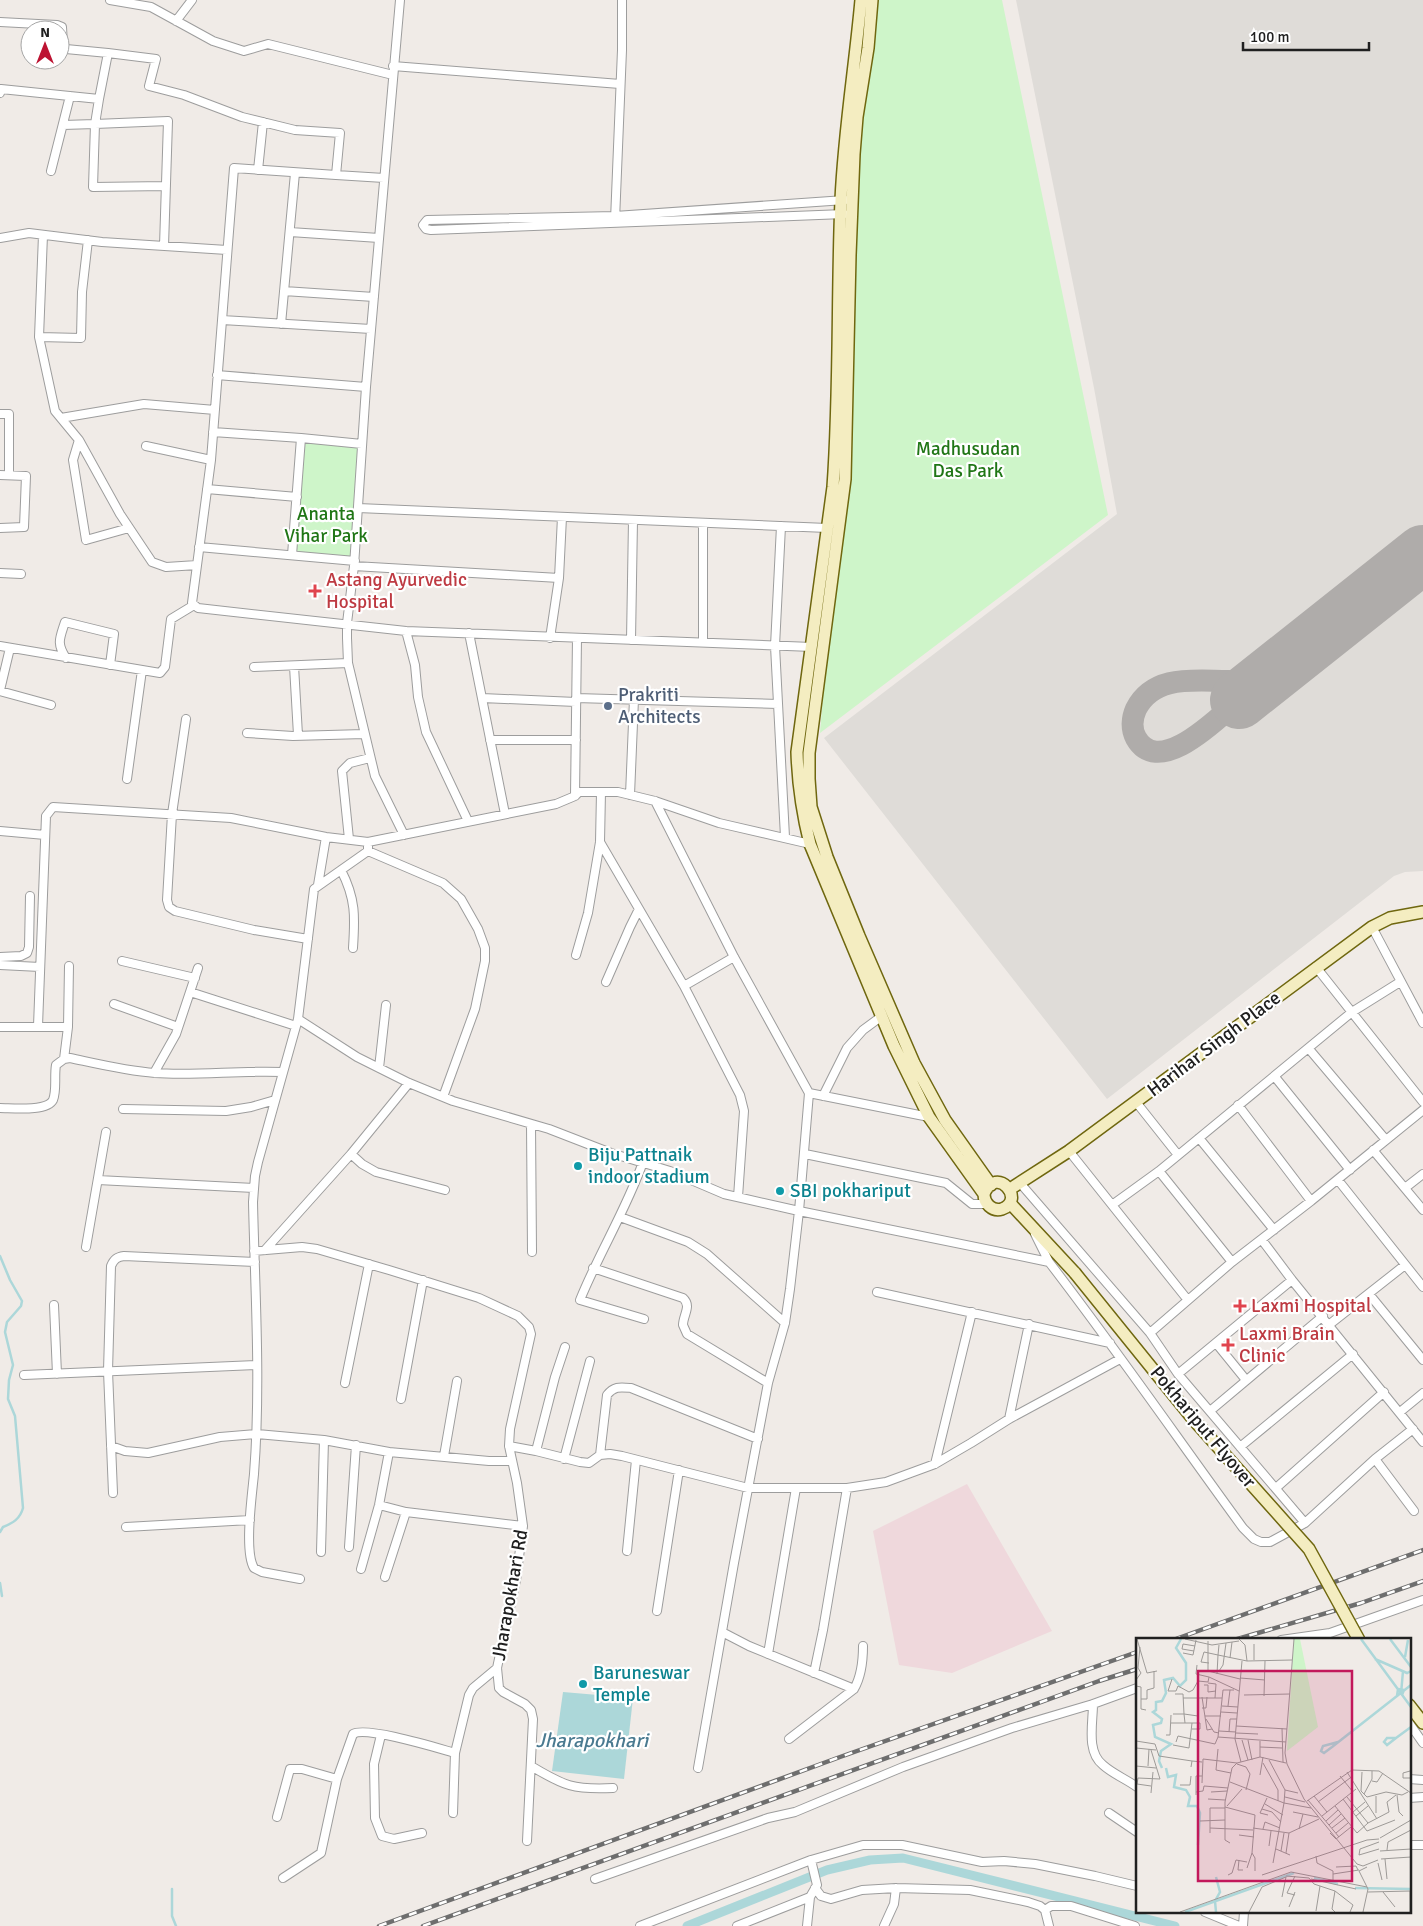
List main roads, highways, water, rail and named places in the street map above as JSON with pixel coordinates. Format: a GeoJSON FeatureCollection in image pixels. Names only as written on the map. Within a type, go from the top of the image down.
{"type":"FeatureCollection","features":[{"type":"Feature","properties":{"kind":"main road"},"geometry":{"type":"LineString","coordinates":[[861,0],[844,140],[846,200],[845,479],[809,753],[808,779],[811,806],[831,866],[914,1063],[988,1194],[993,1209],[998,1210],[1010,1203],[1011,1194],[1015,1186],[1003,1183],[988,1194]]}},
{"type":"Feature","properties":{"kind":"main road"},"geometry":{"type":"LineString","coordinates":[[846,200],[868,48],[872,0]]}},
{"type":"Feature","properties":{"kind":"main road"},"geometry":{"type":"LineString","coordinates":[[846,214],[833,487],[797,752],[798,788],[802,814],[810,844],[882,1016],[929,1117],[988,1194]]}},
{"type":"Feature","properties":{"kind":"main road","name":"Harihar Singh Place"},"geometry":{"type":"LineString","coordinates":[[1015,1186],[1069,1151],[1372,927],[1390,918],[1423,912]]}},
{"type":"Feature","properties":{"kind":"main road","name":"Pokhariput Flyover"},"geometry":{"type":"LineString","coordinates":[[1010,1203],[1075,1273],[1193,1419],[1308,1549],[1358,1638]]}},
{"type":"Feature","properties":{"kind":"main road"},"geometry":{"type":"LineString","coordinates":[[1410,1706],[1423,1723]]}},
{"type":"Feature","properties":{"kind":"water","name":"Jharapokhari"},"geometry":{"type":"Polygon","coordinates":[[[563,1692],[633,1698],[624,1779],[552,1771],[563,1692]]]}},
{"type":"Feature","properties":{"kind":"waterway"},"geometry":{"type":"LineString","coordinates":[[0,1256],[10,1280],[22,1301],[21,1306],[7,1322],[5,1332],[13,1365],[9,1380],[8,1399],[15,1416],[23,1508],[18,1518],[3,1527],[0,1532]]}},
{"type":"Feature","properties":{"kind":"waterway"},"geometry":{"type":"LineString","coordinates":[[0,1583],[2,1596]]}},
{"type":"Feature","properties":{"kind":"waterway"},"geometry":{"type":"LineString","coordinates":[[687,1926],[827,1870],[870,1860],[903,1858],[1175,1926]]}},
{"type":"Feature","properties":{"kind":"waterway"},"geometry":{"type":"LineString","coordinates":[[172,1889],[172,1916],[176,1926]]}},
{"type":"Feature","properties":{"kind":"railway"},"geometry":{"type":"LineString","coordinates":[[1179,1638],[1423,1550]]}},
{"type":"Feature","properties":{"kind":"railway"},"geometry":{"type":"LineString","coordinates":[[1241,1638],[1361,1603],[1423,1581]]}},
{"type":"Feature","properties":{"kind":"railway"},"geometry":{"type":"LineString","coordinates":[[379,1926],[840,1757],[1136,1652]]}},
{"type":"Feature","properties":{"kind":"railway"},"geometry":{"type":"LineString","coordinates":[[423,1926],[1099,1681],[1136,1669]]}},
{"type":"Feature","properties":{"kind":"place","name":"Astang Ayurvedic Hospital"},"geometry":{"type":"Point","coordinates":[315,591]}},
{"type":"Feature","properties":{"kind":"place","name":"Prakriti Architects"},"geometry":{"type":"Point","coordinates":[608,706]}},
{"type":"Feature","properties":{"kind":"place","name":"Biju Pattnaik indoor stadium"},"geometry":{"type":"Point","coordinates":[578,1166]}},
{"type":"Feature","properties":{"kind":"place","name":"SBI pokhariput"},"geometry":{"type":"Point","coordinates":[780,1191]}},
{"type":"Feature","properties":{"kind":"place","name":"Laxmi Hospital"},"geometry":{"type":"Point","coordinates":[1240,1306]}},
{"type":"Feature","properties":{"kind":"place","name":"Laxmi Brain Clinic"},"geometry":{"type":"Point","coordinates":[1228,1345]}},
{"type":"Feature","properties":{"kind":"place","name":"Baruneswar Temple"},"geometry":{"type":"Point","coordinates":[583,1684]}},
{"type":"Feature","properties":{"kind":"park label","name":"Madhusudan Das Park"},"geometry":{"type":"Point","coordinates":[968,460]}},
{"type":"Feature","properties":{"kind":"park label","name":"Ananta Vihar Park"},"geometry":{"type":"Point","coordinates":[326,525]}}]}
